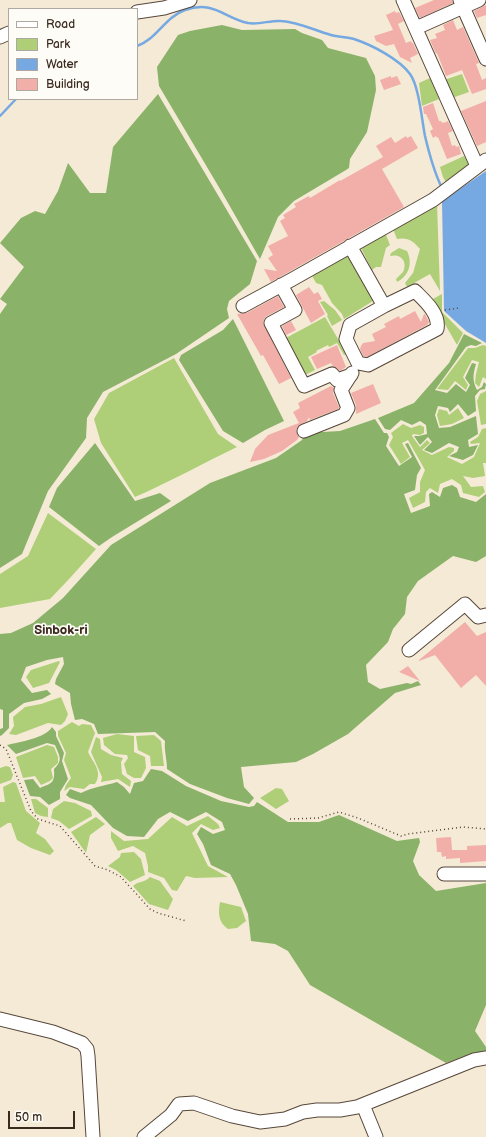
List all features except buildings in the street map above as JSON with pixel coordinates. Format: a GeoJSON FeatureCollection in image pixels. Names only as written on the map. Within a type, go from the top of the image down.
{"type":"FeatureCollection","features":[{"type":"Feature","properties":{"kind":"street"},"geometry":{"type":"LineString","coordinates":[[138,12],[164,8],[190,0]]}},
{"type":"Feature","properties":{"kind":"street"},"geometry":{"type":"LineString","coordinates":[[243,306],[433,200],[481,163],[404,0]]}},
{"type":"Feature","properties":{"kind":"street"},"geometry":{"type":"LineString","coordinates":[[416,28],[462,4],[479,0]]}},
{"type":"Feature","properties":{"kind":"street"},"geometry":{"type":"LineString","coordinates":[[462,4],[486,59]]}},
{"type":"Feature","properties":{"kind":"street"},"geometry":{"type":"LineString","coordinates":[[350,246],[384,306]]}},
{"type":"Feature","properties":{"kind":"street"},"geometry":{"type":"LineString","coordinates":[[286,282],[295,310],[271,323],[304,386],[332,374],[337,380],[351,375]]}},
{"type":"Feature","properties":{"kind":"street"},"geometry":{"type":"LineString","coordinates":[[415,291],[429,305],[438,323],[437,329],[368,365],[358,363],[346,339],[350,325],[415,291]]}},
{"type":"Feature","properties":{"kind":"street"},"geometry":{"type":"LineString","coordinates":[[304,431],[344,415],[348,408],[340,390],[358,363]]}},
{"type":"Feature","properties":{"kind":"street"},"geometry":{"type":"LineString","coordinates":[[409,650],[465,604],[478,617],[486,615]]}},
{"type":"Feature","properties":{"kind":"street"},"geometry":{"type":"LineString","coordinates":[[444,874],[486,874]]}},
{"type":"Feature","properties":{"kind":"street"},"geometry":{"type":"LineString","coordinates":[[0,1019],[53,1032],[85,1045],[88,1056],[93,1137]]}},
{"type":"Feature","properties":{"kind":"street"},"geometry":{"type":"LineString","coordinates":[[144,1137],[171,1115],[180,1104],[194,1103],[232,1116],[260,1122],[285,1119],[303,1112],[317,1110],[340,1110],[357,1107],[474,1060],[486,1058]]}},
{"type":"Feature","properties":{"kind":"street"},"geometry":{"type":"LineString","coordinates":[[363,1105],[376,1137]]}},
{"type":"Feature","properties":{"kind":"path"},"geometry":{"type":"LineString","coordinates":[[441,311],[459,308]]}},
{"type":"Feature","properties":{"kind":"path"},"geometry":{"type":"LineString","coordinates":[[0,745],[6,749],[31,811],[38,819],[60,826],[95,866],[108,870],[122,877],[150,909],[186,922]]}},
{"type":"Feature","properties":{"kind":"path"},"geometry":{"type":"LineString","coordinates":[[290,819],[318,818],[339,812],[358,818],[401,836],[462,827],[486,829]]}},
{"type":"Feature","properties":{"kind":"green space"},"geometry":{"type":"Polygon","coordinates":[[[222,25],[242,30],[295,29],[322,40],[328,48],[366,58],[375,76],[376,90],[367,132],[350,159],[349,168],[294,201],[278,217],[260,259],[159,86],[157,67],[178,35],[190,31],[222,25]]]}},
{"type":"Feature","properties":{"kind":"green space"},"geometry":{"type":"Polygon","coordinates":[[[462,74],[469,92],[452,98],[444,80],[462,74]]]}},
{"type":"Feature","properties":{"kind":"green space"},"geometry":{"type":"Polygon","coordinates":[[[430,78],[439,99],[422,106],[419,83],[430,78]]]}},
{"type":"Feature","properties":{"kind":"green space"},"geometry":{"type":"Polygon","coordinates":[[[158,94],[257,261],[250,284],[229,301],[227,309],[229,318],[176,354],[103,392],[87,418],[86,438],[48,491],[22,554],[0,568],[0,314],[7,304],[0,299],[24,267],[0,243],[21,218],[35,211],[45,214],[58,191],[68,163],[90,193],[106,193],[113,147],[158,94]]]}},
{"type":"Feature","properties":{"kind":"green space"},"geometry":{"type":"Polygon","coordinates":[[[464,156],[469,165],[447,184],[440,167],[464,156]]]}},
{"type":"Feature","properties":{"kind":"green space"},"geometry":{"type":"Polygon","coordinates":[[[437,204],[440,291],[430,274],[407,287],[405,283],[413,273],[420,249],[410,240],[397,239],[393,229],[437,204]]]}},
{"type":"Feature","properties":{"kind":"green space"},"geometry":{"type":"Polygon","coordinates":[[[383,233],[386,235],[390,245],[386,248],[381,267],[376,267],[372,270],[360,246],[383,233]]]}},
{"type":"Feature","properties":{"kind":"green space"},"geometry":{"type":"Polygon","coordinates":[[[399,248],[407,251],[410,264],[407,273],[397,282],[396,279],[403,272],[405,265],[400,257],[394,255],[390,256],[391,253],[399,248]]]}},
{"type":"Feature","properties":{"kind":"green space"},"geometry":{"type":"Polygon","coordinates":[[[348,252],[373,297],[373,301],[344,319],[342,314],[332,303],[322,285],[316,283],[310,272],[348,252]]]}},
{"type":"Feature","properties":{"kind":"green space"},"geometry":{"type":"Polygon","coordinates":[[[442,294],[442,312],[463,333],[457,345],[431,300],[442,294]]]}},
{"type":"Feature","properties":{"kind":"green space"},"geometry":{"type":"Polygon","coordinates":[[[324,301],[335,310],[342,320],[332,326],[327,316],[328,315],[320,302],[324,301]]]}},
{"type":"Feature","properties":{"kind":"green space"},"geometry":{"type":"Polygon","coordinates":[[[325,317],[347,354],[344,355],[337,343],[329,347],[328,345],[308,357],[315,370],[307,374],[302,373],[284,339],[325,317]]]}},
{"type":"Feature","properties":{"kind":"green space"},"geometry":{"type":"Polygon","coordinates":[[[233,319],[284,421],[243,443],[223,431],[179,360],[181,355],[223,330],[233,319]]]}},
{"type":"Feature","properties":{"kind":"green space"},"geometry":{"type":"Polygon","coordinates":[[[464,334],[482,343],[476,346],[471,345],[466,347],[435,390],[447,393],[456,384],[466,392],[470,385],[465,378],[472,363],[476,364],[474,371],[474,383],[477,390],[482,387],[484,382],[486,384],[485,389],[480,390],[475,396],[476,411],[468,416],[458,404],[450,412],[448,408],[438,406],[435,415],[439,428],[450,427],[476,416],[478,434],[468,440],[469,447],[478,445],[473,455],[463,460],[449,456],[457,452],[459,447],[449,443],[432,453],[424,450],[432,442],[428,437],[420,445],[414,436],[427,434],[426,425],[420,421],[412,425],[401,420],[390,430],[385,429],[378,418],[414,403],[449,363],[464,334]]]}},
{"type":"Feature","properties":{"kind":"green space"},"geometry":{"type":"Polygon","coordinates":[[[483,345],[486,346],[486,379],[483,377],[479,387],[475,383],[479,362],[472,360],[463,377],[468,385],[466,390],[455,381],[448,390],[437,389],[468,348],[475,348],[483,345]]]}},
{"type":"Feature","properties":{"kind":"green space"},"geometry":{"type":"Polygon","coordinates":[[[174,358],[218,434],[237,447],[135,497],[101,443],[94,419],[109,393],[174,358]]]}},
{"type":"Feature","properties":{"kind":"green space"},"geometry":{"type":"Polygon","coordinates":[[[486,391],[486,424],[481,425],[477,401],[480,394],[486,391]]]}},
{"type":"Feature","properties":{"kind":"green space"},"geometry":{"type":"Polygon","coordinates":[[[458,408],[464,418],[452,424],[440,426],[437,415],[439,409],[447,411],[449,415],[458,408]]]}},
{"type":"Feature","properties":{"kind":"green space"},"geometry":{"type":"Polygon","coordinates":[[[375,419],[384,433],[387,433],[389,437],[386,446],[399,466],[412,457],[405,444],[408,443],[421,468],[417,475],[415,490],[404,494],[411,513],[430,506],[429,494],[432,492],[440,497],[443,488],[452,485],[457,488],[460,497],[476,502],[486,494],[486,556],[476,562],[453,556],[418,581],[407,597],[405,614],[393,629],[388,642],[366,665],[368,682],[380,689],[407,683],[411,684],[418,681],[421,685],[395,693],[348,734],[296,762],[241,767],[244,787],[254,798],[249,804],[227,798],[190,784],[167,769],[165,741],[155,732],[98,734],[94,724],[82,719],[75,720],[70,693],[55,684],[64,664],[63,657],[47,660],[26,667],[21,680],[32,693],[47,690],[51,694],[42,699],[24,703],[9,714],[9,728],[0,736],[0,729],[3,728],[3,710],[0,709],[0,634],[11,633],[33,623],[63,598],[111,545],[210,483],[276,458],[302,440],[305,433],[340,431],[375,419]]]}},
{"type":"Feature","properties":{"kind":"green space"},"geometry":{"type":"Polygon","coordinates":[[[403,424],[411,428],[420,425],[424,427],[424,433],[420,435],[413,434],[412,436],[420,447],[427,440],[430,443],[422,450],[432,455],[449,447],[454,448],[454,451],[447,457],[462,464],[474,457],[480,443],[471,444],[470,442],[478,437],[482,429],[486,428],[486,463],[483,463],[485,476],[473,478],[463,476],[471,487],[483,486],[485,492],[479,497],[463,493],[461,485],[452,479],[440,484],[438,493],[430,488],[426,492],[425,502],[413,508],[409,498],[420,492],[420,482],[425,470],[408,440],[402,443],[410,457],[401,464],[389,445],[393,437],[391,433],[403,424]]]}},
{"type":"Feature","properties":{"kind":"green space"},"geometry":{"type":"Polygon","coordinates":[[[95,443],[135,501],[160,493],[171,501],[99,546],[49,507],[57,488],[95,443]]]}},
{"type":"Feature","properties":{"kind":"green space"},"geometry":{"type":"Polygon","coordinates":[[[48,513],[96,549],[50,599],[0,608],[0,574],[28,556],[48,513]]]}},
{"type":"Feature","properties":{"kind":"green space"},"geometry":{"type":"Polygon","coordinates":[[[59,661],[60,662],[49,683],[33,688],[26,677],[31,670],[59,661]]]}},
{"type":"Feature","properties":{"kind":"green space"},"geometry":{"type":"Polygon","coordinates":[[[61,697],[68,714],[65,721],[61,725],[48,723],[16,735],[9,734],[14,726],[13,717],[25,707],[41,704],[61,697]]]}},
{"type":"Feature","properties":{"kind":"green space"},"geometry":{"type":"Polygon","coordinates":[[[72,722],[79,726],[82,724],[91,725],[95,733],[88,752],[97,768],[98,776],[95,784],[90,784],[84,789],[70,787],[64,791],[71,778],[64,760],[66,753],[58,736],[58,731],[72,722]]]}},
{"type":"Feature","properties":{"kind":"green space"},"geometry":{"type":"Polygon","coordinates":[[[52,727],[56,732],[56,736],[64,753],[62,761],[68,779],[60,792],[60,799],[49,805],[40,797],[30,796],[24,780],[33,779],[40,788],[52,782],[54,777],[54,769],[60,761],[55,745],[47,743],[16,754],[7,745],[38,737],[49,731],[52,727]]]}},
{"type":"Feature","properties":{"kind":"green space"},"geometry":{"type":"Polygon","coordinates":[[[117,734],[134,736],[134,752],[145,757],[146,768],[141,778],[134,778],[127,774],[124,764],[128,758],[127,755],[115,754],[104,745],[103,738],[117,734]]]}},
{"type":"Feature","properties":{"kind":"green space"},"geometry":{"type":"Polygon","coordinates":[[[154,735],[161,741],[164,766],[151,766],[150,756],[138,750],[136,736],[154,735]]]}},
{"type":"Feature","properties":{"kind":"green space"},"geometry":{"type":"Polygon","coordinates":[[[96,737],[100,739],[101,749],[111,755],[123,758],[121,762],[122,774],[131,781],[130,787],[118,779],[101,782],[102,777],[91,752],[96,737]]]}},
{"type":"Feature","properties":{"kind":"green space"},"geometry":{"type":"Polygon","coordinates":[[[47,745],[54,747],[58,757],[58,763],[51,769],[53,778],[41,785],[35,776],[23,778],[16,757],[47,745]]]}},
{"type":"Feature","properties":{"kind":"green space"},"geometry":{"type":"Polygon","coordinates":[[[6,766],[10,767],[13,775],[11,780],[0,784],[0,768],[6,766]]]}},
{"type":"Feature","properties":{"kind":"green space"},"geometry":{"type":"Polygon","coordinates":[[[151,769],[162,771],[186,786],[221,801],[249,807],[254,806],[257,802],[288,822],[319,822],[339,815],[397,841],[419,838],[420,842],[413,861],[419,875],[436,891],[486,883],[486,1005],[475,1031],[486,1047],[486,1051],[473,1053],[446,1063],[310,985],[288,951],[275,944],[251,941],[248,914],[236,885],[230,874],[211,865],[203,844],[197,834],[201,827],[213,834],[225,830],[222,822],[206,812],[188,821],[170,812],[158,819],[144,837],[127,836],[113,828],[91,805],[70,798],[66,795],[70,789],[81,793],[117,782],[130,794],[134,783],[143,781],[151,769]]]}},
{"type":"Feature","properties":{"kind":"green space"},"geometry":{"type":"Polygon","coordinates":[[[13,782],[16,783],[26,811],[40,823],[36,833],[45,839],[54,851],[50,855],[31,848],[17,840],[11,823],[8,823],[0,828],[0,802],[5,802],[3,787],[13,782]]]}},
{"type":"Feature","properties":{"kind":"green space"},"geometry":{"type":"Polygon","coordinates":[[[276,788],[282,789],[289,801],[276,809],[260,798],[276,788]]]}},
{"type":"Feature","properties":{"kind":"green space"},"geometry":{"type":"Polygon","coordinates":[[[31,799],[36,799],[48,808],[48,817],[35,813],[31,799]]]}},
{"type":"Feature","properties":{"kind":"green space"},"geometry":{"type":"Polygon","coordinates":[[[64,801],[75,803],[91,811],[92,816],[69,829],[59,821],[51,818],[53,809],[64,801]]]}},
{"type":"Feature","properties":{"kind":"green space"},"geometry":{"type":"Polygon","coordinates":[[[208,816],[218,824],[220,828],[213,830],[201,824],[192,833],[208,866],[228,877],[195,878],[186,876],[177,891],[172,890],[164,878],[148,872],[145,853],[133,846],[118,851],[111,838],[111,831],[124,841],[148,839],[172,817],[187,826],[208,816]]]}},
{"type":"Feature","properties":{"kind":"green space"},"geometry":{"type":"Polygon","coordinates":[[[96,817],[105,824],[90,835],[86,853],[71,832],[96,817]]]}},
{"type":"Feature","properties":{"kind":"green space"},"geometry":{"type":"Polygon","coordinates":[[[134,852],[141,859],[145,875],[130,882],[116,870],[108,866],[120,857],[121,853],[134,852]]]}},
{"type":"Feature","properties":{"kind":"green space"},"geometry":{"type":"Polygon","coordinates":[[[150,877],[160,881],[173,899],[168,910],[149,904],[133,886],[150,877]]]}},
{"type":"Feature","properties":{"kind":"green space"},"geometry":{"type":"Polygon","coordinates":[[[220,902],[241,907],[246,921],[237,928],[228,929],[222,923],[220,917],[220,902]]]}},
{"type":"Feature","properties":{"kind":"water"},"geometry":{"type":"Polygon","coordinates":[[[486,171],[486,343],[466,331],[444,311],[442,201],[486,171]]]}},
{"type":"Feature","properties":{"kind":"waterway"},"geometry":{"type":"LineString","coordinates":[[138,46],[150,39],[178,13],[195,7],[211,8],[248,23],[277,21],[287,22],[331,35],[354,39],[369,45],[385,53],[399,63],[405,68],[413,79],[418,95],[428,149],[442,188]]}},
{"type":"Feature","properties":{"kind":"waterway"},"geometry":{"type":"LineString","coordinates":[[0,116],[15,100]]}},
{"type":"Feature","properties":{"kind":"district","name":"Sinbok-ri"},"geometry":{"type":"Point","coordinates":[61,631]}}]}
